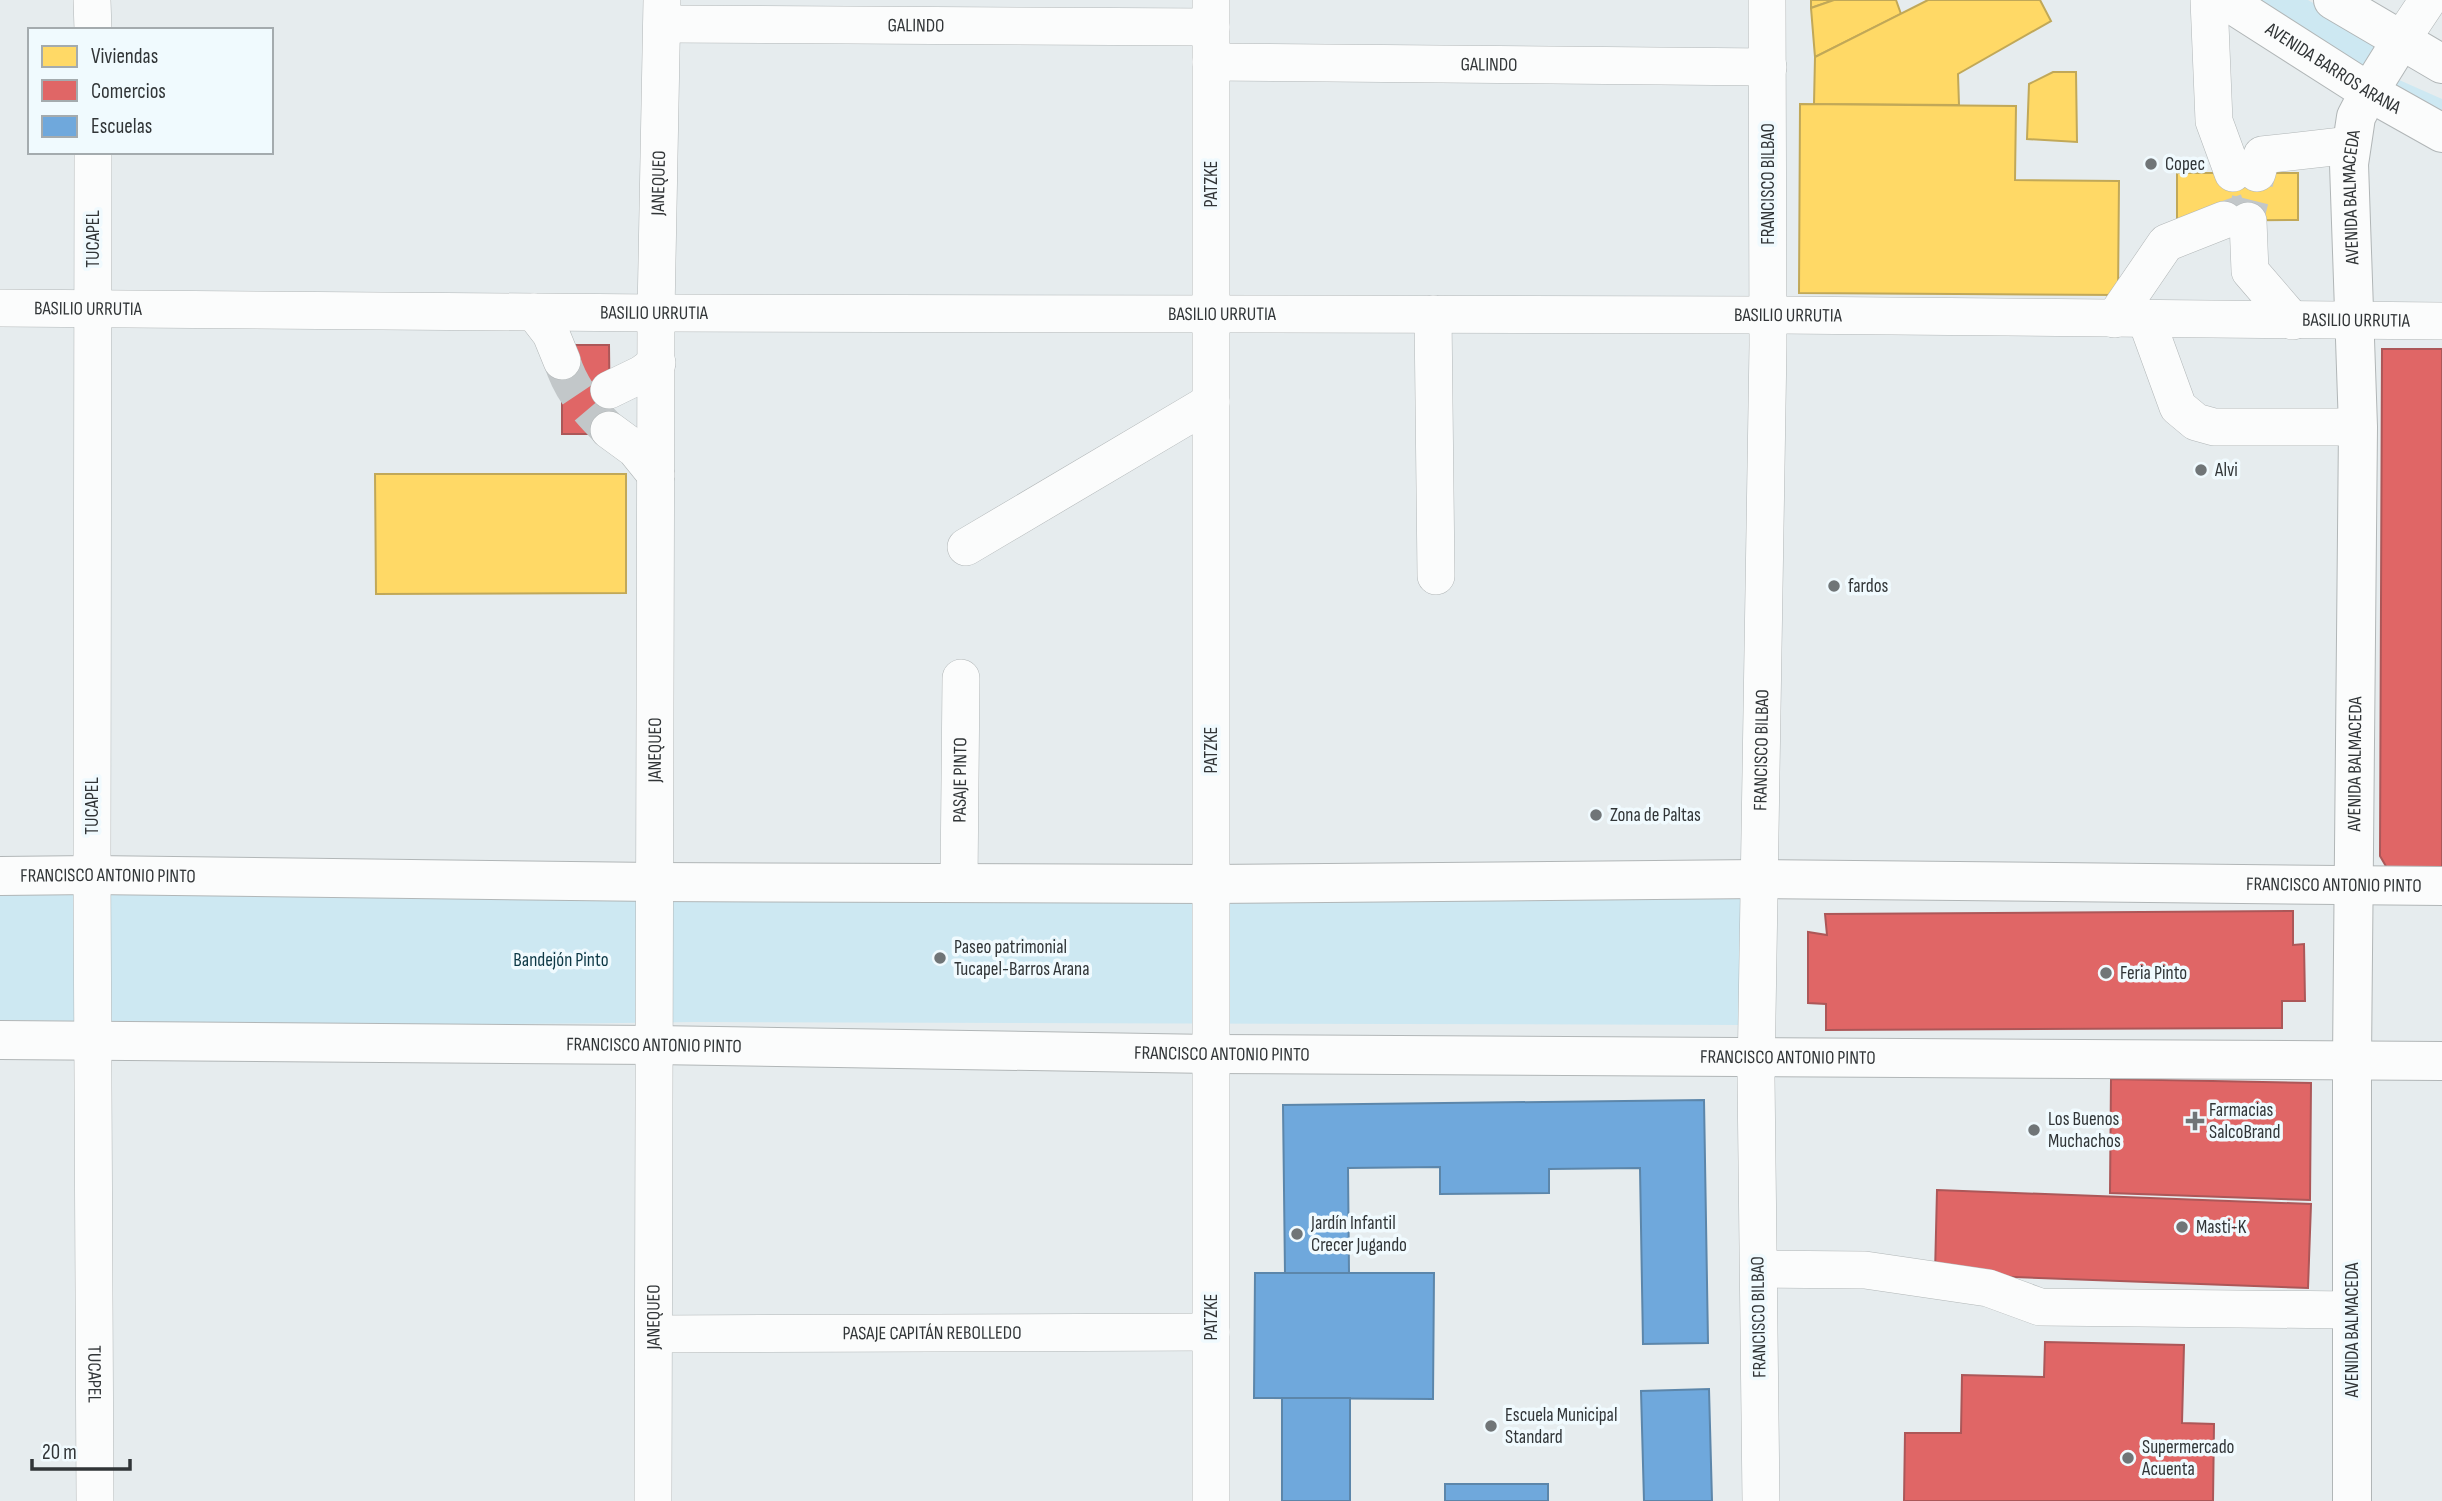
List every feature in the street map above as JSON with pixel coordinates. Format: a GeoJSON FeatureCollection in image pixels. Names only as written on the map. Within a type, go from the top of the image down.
{"type":"FeatureCollection","features":[{"type":"Feature","properties":{"kind":"main road","name":"AVENIDA BARROS ARANA"},"geometry":{"type":"LineString","coordinates":[[2224,0],[2368,92],[2442,133]]}},
{"type":"Feature","properties":{"kind":"main road"},"geometry":{"type":"LineString","coordinates":[[2333,0],[2442,64]]}},
{"type":"Feature","properties":{"kind":"main road","name":"AVENIDA BALMACEDA"},"geometry":{"type":"LineString","coordinates":[[2353,1501],[2352,1060],[2358,427],[2349,164],[2356,117],[2368,92],[2402,39]]}},
{"type":"Feature","properties":{"kind":"main road","name":"FRANCISCO ANTONIO PINTO"},"geometry":{"type":"LineString","coordinates":[[0,876],[1211,884],[1759,879],[2442,886]]}},
{"type":"Feature","properties":{"kind":"main road","name":"FRANCISCO ANTONIO PINTO"},"geometry":{"type":"LineString","coordinates":[[0,1040],[655,1045],[1211,1054],[2442,1061]]}},
{"type":"Feature","properties":{"kind":"street"},"geometry":{"type":"LineString","coordinates":[[92,0],[93,28]]}},
{"type":"Feature","properties":{"kind":"street","name":"FRANCISCO BILBAO"},"geometry":{"type":"LineString","coordinates":[[1761,1501],[1756,1056],[1769,315],[1767,0]]}},
{"type":"Feature","properties":{"kind":"street"},"geometry":{"type":"LineString","coordinates":[[2209,0],[2214,121],[2245,173],[2262,155],[2351,145]]}},
{"type":"Feature","properties":{"kind":"street"},"geometry":{"type":"LineString","coordinates":[[2402,39],[2428,0]]}},
{"type":"Feature","properties":{"kind":"street","name":"GALINDO"},"geometry":{"type":"LineString","coordinates":[[662,12],[1211,30],[1768,66]]}},
{"type":"Feature","properties":{"kind":"street","name":"JANEQUEO"},"geometry":{"type":"LineString","coordinates":[[653,1501],[656,313],[662,12]]}},
{"type":"Feature","properties":{"kind":"street","name":"PATZKE"},"geometry":{"type":"LineString","coordinates":[[1211,30],[1211,1501]]}},
{"type":"Feature","properties":{"kind":"street","name":"TUCAPEL"},"geometry":{"type":"LineString","coordinates":[[93,154],[95,1501]]}},
{"type":"Feature","properties":{"kind":"street"},"geometry":{"type":"LineString","coordinates":[[2293,321],[2250,271],[2236,221],[2166,243],[2130,319],[2178,407],[2196,422],[2214,427],[2358,427]]}},
{"type":"Feature","properties":{"kind":"street","name":"BASILIO URRUTIA"},"geometry":{"type":"LineString","coordinates":[[0,308],[656,313],[1769,315],[2442,321]]}},
{"type":"Feature","properties":{"kind":"street"},"geometry":{"type":"LineString","coordinates":[[534,312],[551,334],[562,361]]}},
{"type":"Feature","properties":{"kind":"street"},"geometry":{"type":"LineString","coordinates":[[1433,314],[1436,576]]}},
{"type":"Feature","properties":{"kind":"street"},"geometry":{"type":"LineString","coordinates":[[609,390],[642,374],[657,363]]}},
{"type":"Feature","properties":{"kind":"street"},"geometry":{"type":"LineString","coordinates":[[966,547],[1211,402]]}},
{"type":"Feature","properties":{"kind":"street"},"geometry":{"type":"LineString","coordinates":[[610,430],[635,449],[656,475]]}},
{"type":"Feature","properties":{"kind":"street","name":"PASAJE PINTO"},"geometry":{"type":"LineString","coordinates":[[959,883],[961,678]]}},
{"type":"Feature","properties":{"kind":"street"},"geometry":{"type":"LineString","coordinates":[[1759,1269],[1865,1270],[1988,1288],[2040,1307],[2352,1310]]}},
{"type":"Feature","properties":{"kind":"street","name":"PASAJE CAPITÁN REBOLLEDO"},"geometry":{"type":"LineString","coordinates":[[654,1334],[1211,1332]]}},
{"type":"Feature","properties":{"kind":"green space"},"geometry":{"type":"Polygon","coordinates":[[[2250,0],[2308,0],[2381,43],[2362,69],[2250,0]]]}},
{"type":"Feature","properties":{"kind":"green space"},"geometry":{"type":"Polygon","coordinates":[[[2397,79],[2442,99],[2442,111],[2391,84],[2397,79]]]}},
{"type":"Feature","properties":{"kind":"green space","name":"Bandejón Pinto"},"geometry":{"type":"Polygon","coordinates":[[[0,893],[1749,899],[1746,1025],[695,1022],[348,1024],[0,1020],[0,893]]]}},
{"type":"Feature","properties":{"kind":"building: Viviendas"},"geometry":{"type":"Polygon","coordinates":[[[1811,0],[1834,0],[1811,8],[1811,0]]]}},
{"type":"Feature","properties":{"kind":"building: Viviendas"},"geometry":{"type":"Polygon","coordinates":[[[1834,0],[1896,0],[1901,14],[1815,57],[1811,8],[1834,0]]]}},
{"type":"Feature","properties":{"kind":"building: Viviendas"},"geometry":{"type":"Polygon","coordinates":[[[1928,0],[2040,0],[2051,21],[1958,74],[1959,105],[1814,104],[1815,57],[1928,0]]]}},
{"type":"Feature","properties":{"kind":"building: Viviendas"},"geometry":{"type":"Polygon","coordinates":[[[2053,72],[2076,72],[2077,142],[2027,139],[2029,84],[2053,72]]]}},
{"type":"Feature","properties":{"kind":"building: Viviendas"},"geometry":{"type":"Polygon","coordinates":[[[1800,104],[2016,106],[2015,180],[2119,181],[2118,295],[1799,293],[1800,104]]]}},
{"type":"Feature","properties":{"kind":"building: Viviendas"},"geometry":{"type":"Polygon","coordinates":[[[2177,173],[2298,173],[2298,220],[2177,221],[2177,173]]]}},
{"type":"Feature","properties":{"kind":"building: Viviendas"},"geometry":{"type":"Polygon","coordinates":[[[375,474],[626,474],[626,593],[376,594],[375,474]]]}},
{"type":"Feature","properties":{"kind":"building: Comercios"},"geometry":{"type":"Polygon","coordinates":[[[562,345],[609,345],[610,434],[562,434],[562,345]]]}},
{"type":"Feature","properties":{"kind":"building: Comercios"},"geometry":{"type":"Polygon","coordinates":[[[2382,349],[2442,349],[2442,867],[2387,868],[2380,856],[2382,349]]]}},
{"type":"Feature","properties":{"kind":"building: Comercios"},"geometry":{"type":"Polygon","coordinates":[[[2293,911],[2293,945],[2304,944],[2305,1001],[2282,1001],[2282,1028],[1826,1030],[1826,1004],[1808,1003],[1808,932],[1827,935],[1825,914],[2293,911]]]}},
{"type":"Feature","properties":{"kind":"building: Comercios"},"geometry":{"type":"Polygon","coordinates":[[[2111,1079],[2311,1083],[2310,1200],[2110,1193],[2111,1079]]]}},
{"type":"Feature","properties":{"kind":"building: Comercios"},"geometry":{"type":"Polygon","coordinates":[[[1937,1190],[2311,1204],[2308,1288],[1935,1274],[1937,1190]]]}},
{"type":"Feature","properties":{"kind":"building: Comercios"},"geometry":{"type":"Polygon","coordinates":[[[2045,1342],[2184,1345],[2182,1423],[2214,1424],[2213,1501],[1904,1501],[1905,1433],[1961,1433],[1962,1375],[2044,1377],[2045,1342]]]}},
{"type":"Feature","properties":{"kind":"building: Escuelas"},"geometry":{"type":"Polygon","coordinates":[[[1704,1100],[1708,1343],[1643,1344],[1640,1168],[1549,1169],[1549,1193],[1440,1194],[1440,1167],[1348,1168],[1349,1273],[1285,1274],[1283,1105],[1704,1100]]]}},
{"type":"Feature","properties":{"kind":"building: Escuelas"},"geometry":{"type":"Polygon","coordinates":[[[1255,1273],[1434,1273],[1433,1399],[1254,1398],[1255,1273]]]}},
{"type":"Feature","properties":{"kind":"building: Escuelas"},"geometry":{"type":"Polygon","coordinates":[[[1709,1389],[1712,1501],[1644,1501],[1641,1391],[1709,1389]]]}},
{"type":"Feature","properties":{"kind":"building: Escuelas"},"geometry":{"type":"Polygon","coordinates":[[[1282,1398],[1350,1398],[1350,1501],[1282,1501],[1282,1398]]]}},
{"type":"Feature","properties":{"kind":"building: Escuelas"},"geometry":{"type":"Polygon","coordinates":[[[1445,1484],[1548,1484],[1548,1501],[1445,1501],[1445,1484]]]}},
{"type":"Feature","properties":{"kind":"tunnel"},"geometry":{"type":"LineString","coordinates":[[2224,220],[2247,212],[2257,173]]}},
{"type":"Feature","properties":{"kind":"tunnel"},"geometry":{"type":"LineString","coordinates":[[562,361],[581,398],[609,430]]}},
{"type":"Feature","properties":{"kind":"place","name":"Copec"},"geometry":{"type":"Point","coordinates":[2151,164]}},
{"type":"Feature","properties":{"kind":"place","name":"Alvi"},"geometry":{"type":"Point","coordinates":[2201,470]}},
{"type":"Feature","properties":{"kind":"place","name":"fardos"},"geometry":{"type":"Point","coordinates":[1834,586]}},
{"type":"Feature","properties":{"kind":"place","name":"Zona de Paltas"},"geometry":{"type":"Point","coordinates":[1596,815]}},
{"type":"Feature","properties":{"kind":"place","name":"Paseo patrimonial Tucapel-Barros Arana"},"geometry":{"type":"Point","coordinates":[940,958]}},
{"type":"Feature","properties":{"kind":"place","name":"Feria Pinto"},"geometry":{"type":"Point","coordinates":[2106,973]}},
{"type":"Feature","properties":{"kind":"place","name":"Farmacias SalcoBrand"},"geometry":{"type":"Point","coordinates":[2195,1121]}},
{"type":"Feature","properties":{"kind":"place","name":"Los Buenos Muchachos"},"geometry":{"type":"Point","coordinates":[2034,1130]}},
{"type":"Feature","properties":{"kind":"place","name":"Masti-K"},"geometry":{"type":"Point","coordinates":[2182,1227]}},
{"type":"Feature","properties":{"kind":"place","name":"Jardín Infantil Crecer Jugando"},"geometry":{"type":"Point","coordinates":[1297,1234]}},
{"type":"Feature","properties":{"kind":"place","name":"Escuela Municipal Standard"},"geometry":{"type":"Point","coordinates":[1491,1426]}},
{"type":"Feature","properties":{"kind":"place","name":"Supermercado Acuenta"},"geometry":{"type":"Point","coordinates":[2128,1458]}}]}
